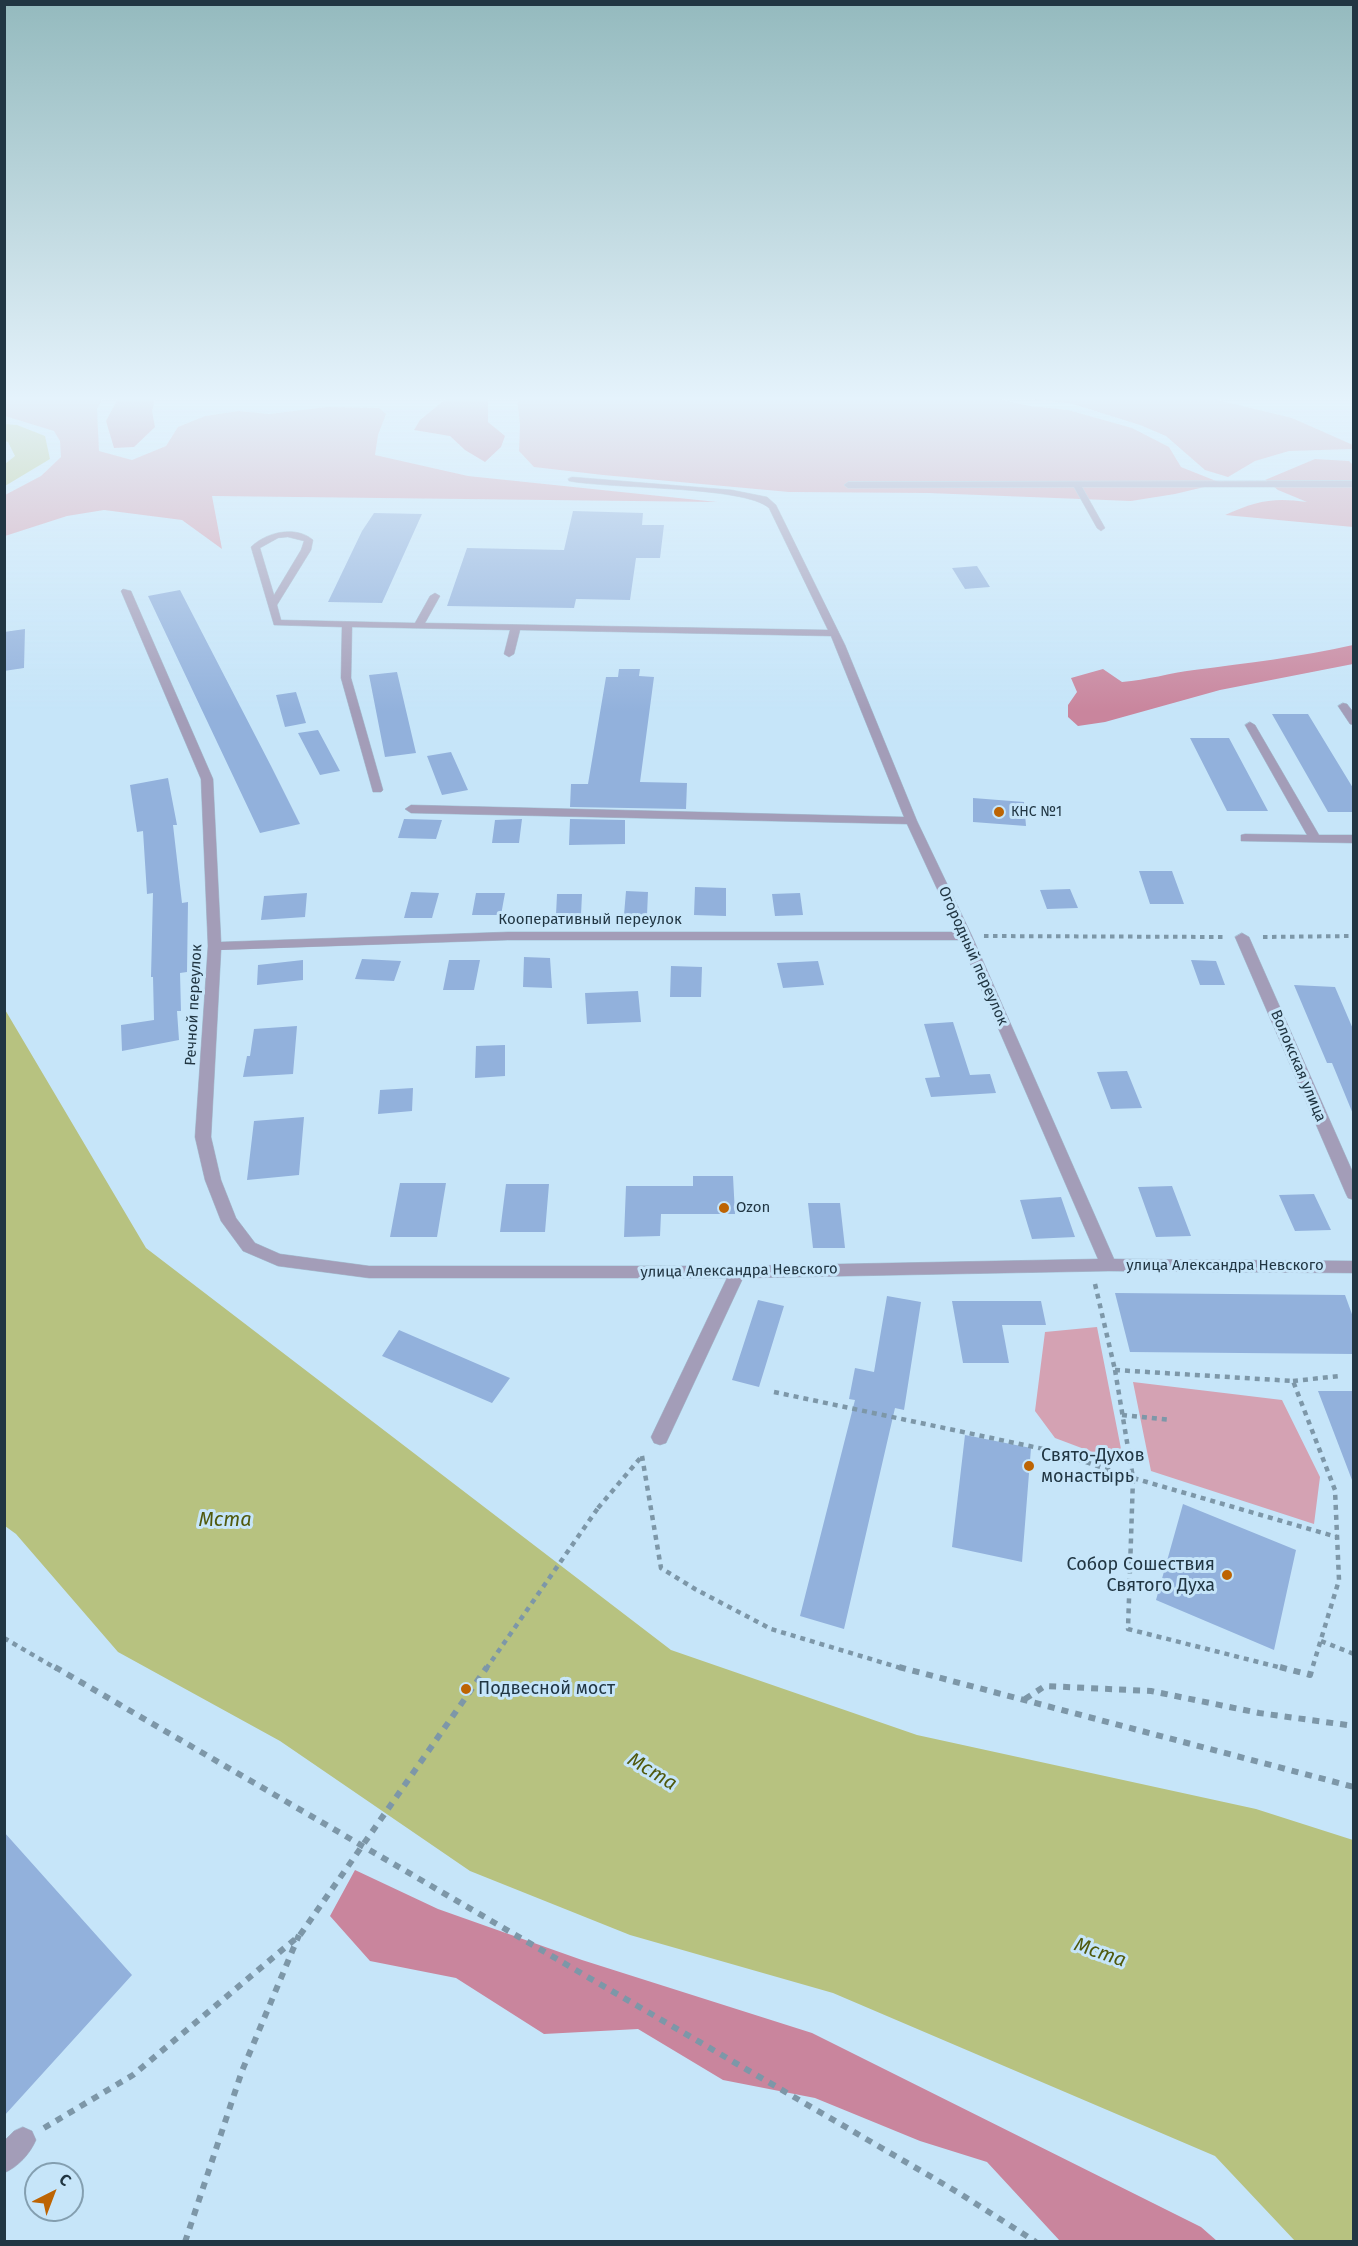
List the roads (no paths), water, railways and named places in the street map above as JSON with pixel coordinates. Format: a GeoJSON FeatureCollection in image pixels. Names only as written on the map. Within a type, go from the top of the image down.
{"type":"FeatureCollection","features":[{"type":"Feature","properties":{"kind":"street","name":"Огородный переулок"},"geometry":{"type":"LineString","coordinates":[[768,503],[773,507],[840,645],[911,821],[965,936],[1109,1265]]}},
{"type":"Feature","properties":{"kind":"street"},"geometry":{"type":"LineString","coordinates":[[1087,503],[1101,528]]}},
{"type":"Feature","properties":{"kind":"street"},"geometry":{"type":"LineString","coordinates":[[272,605],[306,550],[309,540],[300,535],[270,537],[255,548],[277,623],[834,633]]}},
{"type":"Feature","properties":{"kind":"street","name":"Речной переулок"},"geometry":{"type":"LineString","coordinates":[[126,591],[207,779],[215,946],[203,1137]]}},
{"type":"Feature","properties":{"kind":"street"},"geometry":{"type":"LineString","coordinates":[[418,626],[435,596]]}},
{"type":"Feature","properties":{"kind":"street"},"geometry":{"type":"LineString","coordinates":[[347,624],[346,678],[377,790]]}},
{"type":"Feature","properties":{"kind":"street"},"geometry":{"type":"LineString","coordinates":[[509,654],[516,627]]}},
{"type":"Feature","properties":{"kind":"street"},"geometry":{"type":"LineString","coordinates":[[1343,706],[1353,722]]}},
{"type":"Feature","properties":{"kind":"street"},"geometry":{"type":"LineString","coordinates":[[1250,725],[1315,838]]}},
{"type":"Feature","properties":{"kind":"street"},"geometry":{"type":"LineString","coordinates":[[411,809],[911,821]]}},
{"type":"Feature","properties":{"kind":"street"},"geometry":{"type":"LineString","coordinates":[[1245,837],[1353,839]]}},
{"type":"Feature","properties":{"kind":"street","name":"Кооперативный переулок"},"geometry":{"type":"LineString","coordinates":[[215,946],[508,936],[965,936]]}},
{"type":"Feature","properties":{"kind":"street","name":"Волокская улица"},"geometry":{"type":"LineString","coordinates":[[1242,937],[1353,1194]]}},
{"type":"Feature","properties":{"kind":"street","name":"улица Александра Невского"},"geometry":{"type":"LineString","coordinates":[[203,1137],[213,1180],[229,1221],[249,1247],[278,1260],[369,1272],[738,1272],[1109,1265],[1353,1267]]}},
{"type":"Feature","properties":{"kind":"street"},"geometry":{"type":"LineString","coordinates":[[660,1437],[738,1272]]}},
{"type":"Feature","properties":{"kind":"street"},"geometry":{"type":"LineString","coordinates":[[4,2160],[23,2140]]}},
{"type":"Feature","properties":{"kind":"water","name":"Мста"},"geometry":{"type":"Polygon","coordinates":[[[4,1008],[146,1248],[671,1650],[917,1735],[1256,1809],[1353,1840],[1353,2241],[1295,2241],[1215,2156],[833,1993],[630,1935],[470,1871],[280,1741],[118,1652],[16,1534],[5,1526],[4,1008]]]}},
{"type":"Feature","properties":{"kind":"place","name":"КНС №1"},"geometry":{"type":"Point","coordinates":[999,812]}},
{"type":"Feature","properties":{"kind":"place","name":"Ozon"},"geometry":{"type":"Point","coordinates":[724,1208]}},
{"type":"Feature","properties":{"kind":"place","name":"Свято-Духов монастырь"},"geometry":{"type":"Point","coordinates":[1029,1466]}},
{"type":"Feature","properties":{"kind":"place","name":"Собор Сошествия Святого Духа"},"geometry":{"type":"Point","coordinates":[1227,1575]}},
{"type":"Feature","properties":{"kind":"place","name":"Подвесной мост"},"geometry":{"type":"Point","coordinates":[466,1689]}}]}
